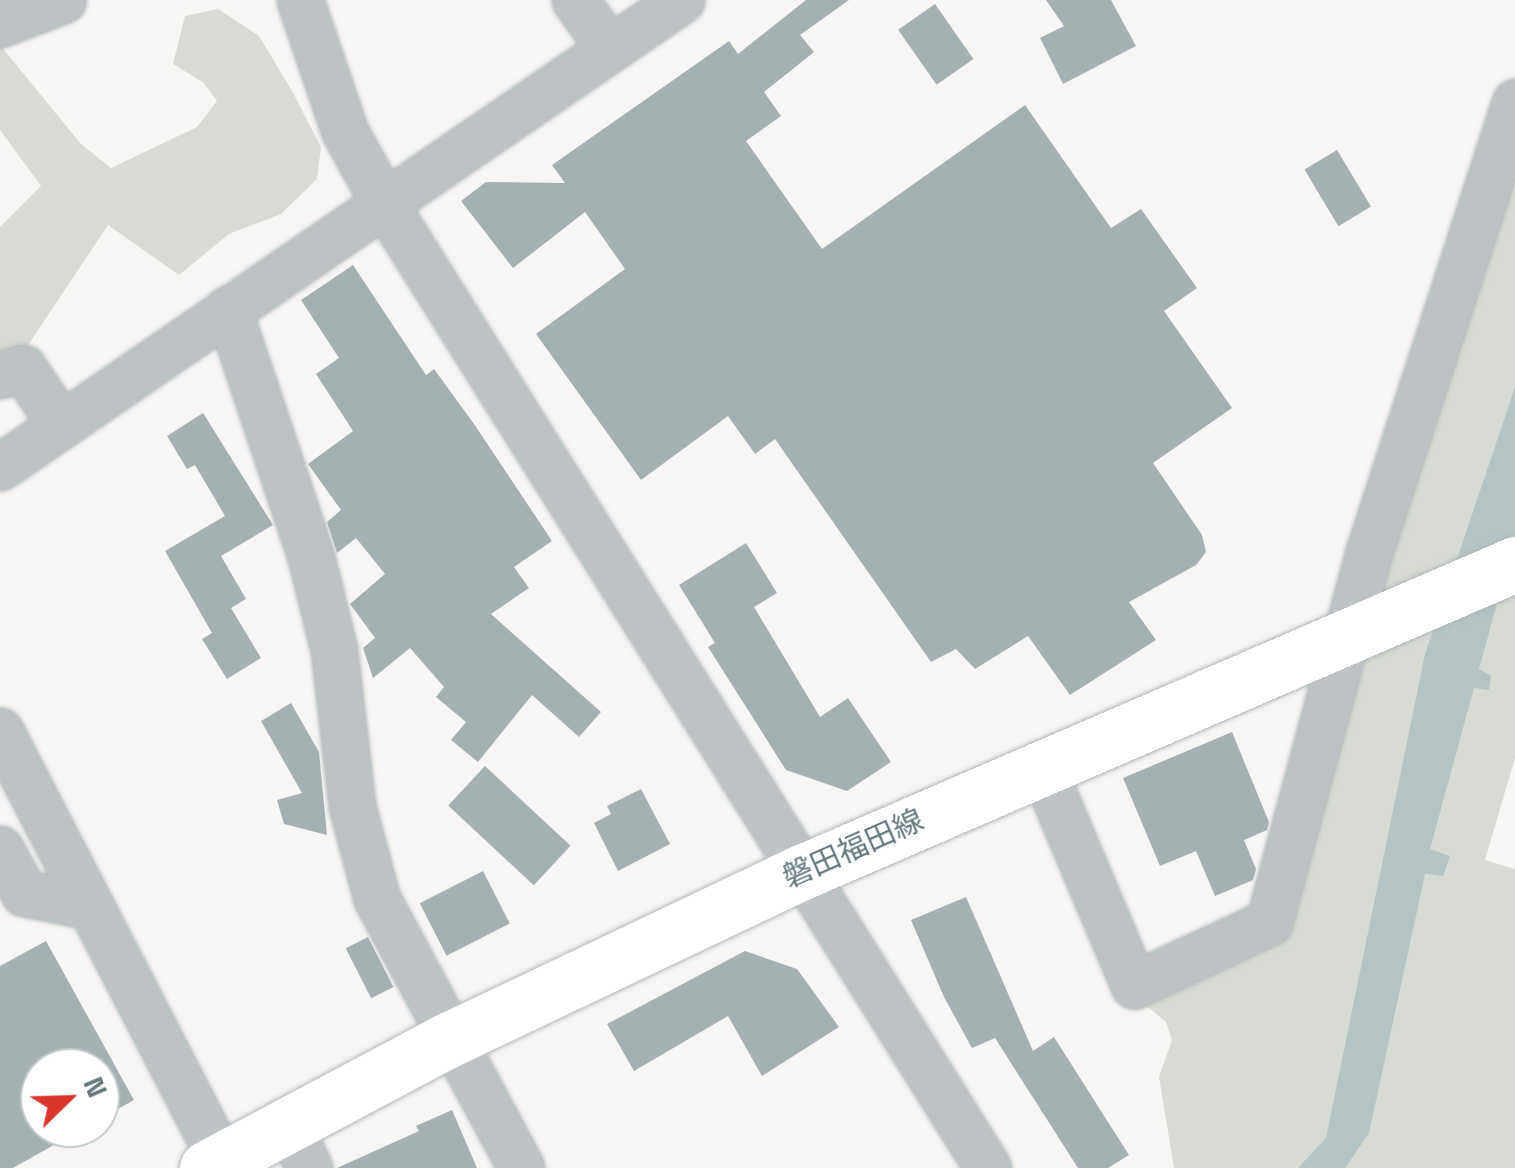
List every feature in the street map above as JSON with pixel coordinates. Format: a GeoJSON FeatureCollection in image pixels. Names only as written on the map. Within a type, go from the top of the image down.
{"type":"FeatureCollection","features":[{"type":"Feature","properties":{"kind":"main road","name":"磐田福田線"},"geometry":{"type":"LineString","coordinates":[[215,1164],[300,1148],[450,1040],[802,872],[1041,765],[1515,564]]}},
{"type":"Feature","properties":{"kind":"street"},"geometry":{"type":"LineString","coordinates":[[0,24],[62,0]]}},
{"type":"Feature","properties":{"kind":"street"},"geometry":{"type":"LineString","coordinates":[[300,0],[345,132],[384,203],[988,1168]]}},
{"type":"Feature","properties":{"kind":"street"},"geometry":{"type":"LineString","coordinates":[[575,0],[610,48]]}},
{"type":"Feature","properties":{"kind":"street"},"geometry":{"type":"LineString","coordinates":[[0,468],[681,0]]}},
{"type":"Feature","properties":{"kind":"street"},"geometry":{"type":"LineString","coordinates":[[1041,765],[1134,985],[1254,934],[1276,909],[1347,635],[1515,102]]}},
{"type":"Feature","properties":{"kind":"street"},"geometry":{"type":"LineString","coordinates":[[228,310],[316,576],[334,650],[352,806],[377,899],[521,1168]]}},
{"type":"Feature","properties":{"kind":"street"},"geometry":{"type":"LineString","coordinates":[[0,375],[24,368],[61,424]]}},
{"type":"Feature","properties":{"kind":"street"},"geometry":{"type":"LineString","coordinates":[[0,731],[215,1164]]}},
{"type":"Feature","properties":{"kind":"street"},"geometry":{"type":"LineString","coordinates":[[0,836],[25,780]]}},
{"type":"Feature","properties":{"kind":"street"},"geometry":{"type":"LineString","coordinates":[[0,849],[24,893],[90,906]]}},
{"type":"Feature","properties":{"kind":"shaded area"},"geometry":{"type":"Polygon","coordinates":[[[218,9],[259,36],[292,91],[321,147],[317,179],[281,214],[229,234],[179,275],[108,225],[22,354],[0,353],[0,227],[41,186],[0,130],[0,45],[81,144],[111,168],[197,127],[217,101],[204,83],[173,64],[185,16],[218,9]]]}},
{"type":"Feature","properties":{"kind":"shaded area"},"geometry":{"type":"Polygon","coordinates":[[[1515,125],[1515,758],[1485,860],[1515,869],[1515,1168],[1174,1168],[1159,1077],[1172,1040],[1166,1022],[1138,999],[1256,937],[1515,125]]]}},
{"type":"Feature","properties":{"kind":"shaded area"},"geometry":{"type":"Polygon","coordinates":[[[1515,387],[1515,538],[1479,669],[1491,676],[1489,690],[1474,688],[1430,849],[1450,856],[1443,876],[1425,874],[1369,1133],[1345,1168],[1298,1168],[1326,1138],[1425,654],[1515,387]]]}},
{"type":"Feature","properties":{"kind":"building"},"geometry":{"type":"Polygon","coordinates":[[[806,0],[849,0],[800,35],[814,52],[764,92],[781,116],[746,141],[822,249],[1025,105],[1111,228],[1141,209],[1197,288],[1164,311],[1232,408],[1153,463],[1202,535],[1206,552],[1196,565],[1129,602],[1156,640],[1070,695],[1028,636],[975,669],[956,649],[931,662],[775,439],[755,454],[728,416],[641,480],[536,334],[625,269],[585,212],[513,268],[461,201],[486,182],[565,183],[552,165],[729,41],[738,54],[806,0]]]}},
{"type":"Feature","properties":{"kind":"building"},"geometry":{"type":"Polygon","coordinates":[[[1046,0],[1111,0],[1136,46],[1063,84],[1040,38],[1064,26],[1046,0]]]}},
{"type":"Feature","properties":{"kind":"building"},"geometry":{"type":"Polygon","coordinates":[[[935,4],[973,59],[937,85],[898,30],[935,4]]]}},
{"type":"Feature","properties":{"kind":"building"},"geometry":{"type":"Polygon","coordinates":[[[1337,150],[1371,207],[1338,226],[1304,170],[1337,150]]]}},
{"type":"Feature","properties":{"kind":"building"},"geometry":{"type":"Polygon","coordinates":[[[353,265],[426,375],[434,369],[474,424],[552,541],[514,567],[529,588],[491,614],[601,712],[579,737],[532,695],[478,762],[451,740],[466,722],[436,697],[444,687],[410,648],[373,678],[363,648],[375,638],[350,604],[385,574],[356,538],[337,553],[327,522],[341,510],[308,464],[353,431],[316,374],[339,358],[301,300],[353,265]]]}},
{"type":"Feature","properties":{"kind":"building"},"geometry":{"type":"Polygon","coordinates":[[[203,413],[273,525],[221,556],[246,599],[231,608],[261,658],[227,679],[202,639],[212,633],[165,551],[225,516],[195,465],[187,469],[167,436],[203,413]]]}},
{"type":"Feature","properties":{"kind":"building"},"geometry":{"type":"Polygon","coordinates":[[[746,543],[777,593],[754,607],[820,717],[848,698],[891,762],[847,791],[786,770],[708,647],[715,643],[679,585],[746,543]]]}},
{"type":"Feature","properties":{"kind":"building"},"geometry":{"type":"Polygon","coordinates":[[[291,703],[319,752],[327,835],[284,824],[277,800],[302,793],[261,721],[291,703]]]}},
{"type":"Feature","properties":{"kind":"building"},"geometry":{"type":"Polygon","coordinates":[[[1232,732],[1269,822],[1267,830],[1244,840],[1256,869],[1253,880],[1215,896],[1196,851],[1160,866],[1123,778],[1232,732]]]}},
{"type":"Feature","properties":{"kind":"building"},"geometry":{"type":"Polygon","coordinates":[[[485,766],[571,846],[534,885],[448,805],[485,766]]]}},
{"type":"Feature","properties":{"kind":"building"},"geometry":{"type":"Polygon","coordinates":[[[641,789],[670,844],[618,871],[594,823],[611,814],[607,806],[641,789]]]}},
{"type":"Feature","properties":{"kind":"building"},"geometry":{"type":"Polygon","coordinates":[[[483,871],[510,924],[447,956],[420,903],[483,871]]]}},
{"type":"Feature","properties":{"kind":"building"},"geometry":{"type":"Polygon","coordinates":[[[966,897],[1033,1051],[1054,1037],[1129,1155],[1108,1168],[1078,1168],[995,1038],[972,1048],[944,997],[911,920],[966,897]]]}},
{"type":"Feature","properties":{"kind":"building"},"geometry":{"type":"Polygon","coordinates":[[[368,937],[393,987],[371,998],[346,948],[368,937]]]}},
{"type":"Feature","properties":{"kind":"building"},"geometry":{"type":"Polygon","coordinates":[[[46,941],[105,1048],[20,1048],[20,1148],[48,1148],[13,1168],[0,1168],[0,966],[46,941]]]}},
{"type":"Feature","properties":{"kind":"building"},"geometry":{"type":"Polygon","coordinates":[[[745,951],[797,969],[839,1027],[762,1076],[728,1016],[634,1071],[607,1024],[745,951]]]}},
{"type":"Feature","properties":{"kind":"building"},"geometry":{"type":"Polygon","coordinates":[[[120,1075],[134,1100],[120,1108],[120,1075]]]}},
{"type":"Feature","properties":{"kind":"building"},"geometry":{"type":"Polygon","coordinates":[[[452,1110],[477,1168],[337,1168],[419,1131],[416,1126],[452,1110]]]}}]}
